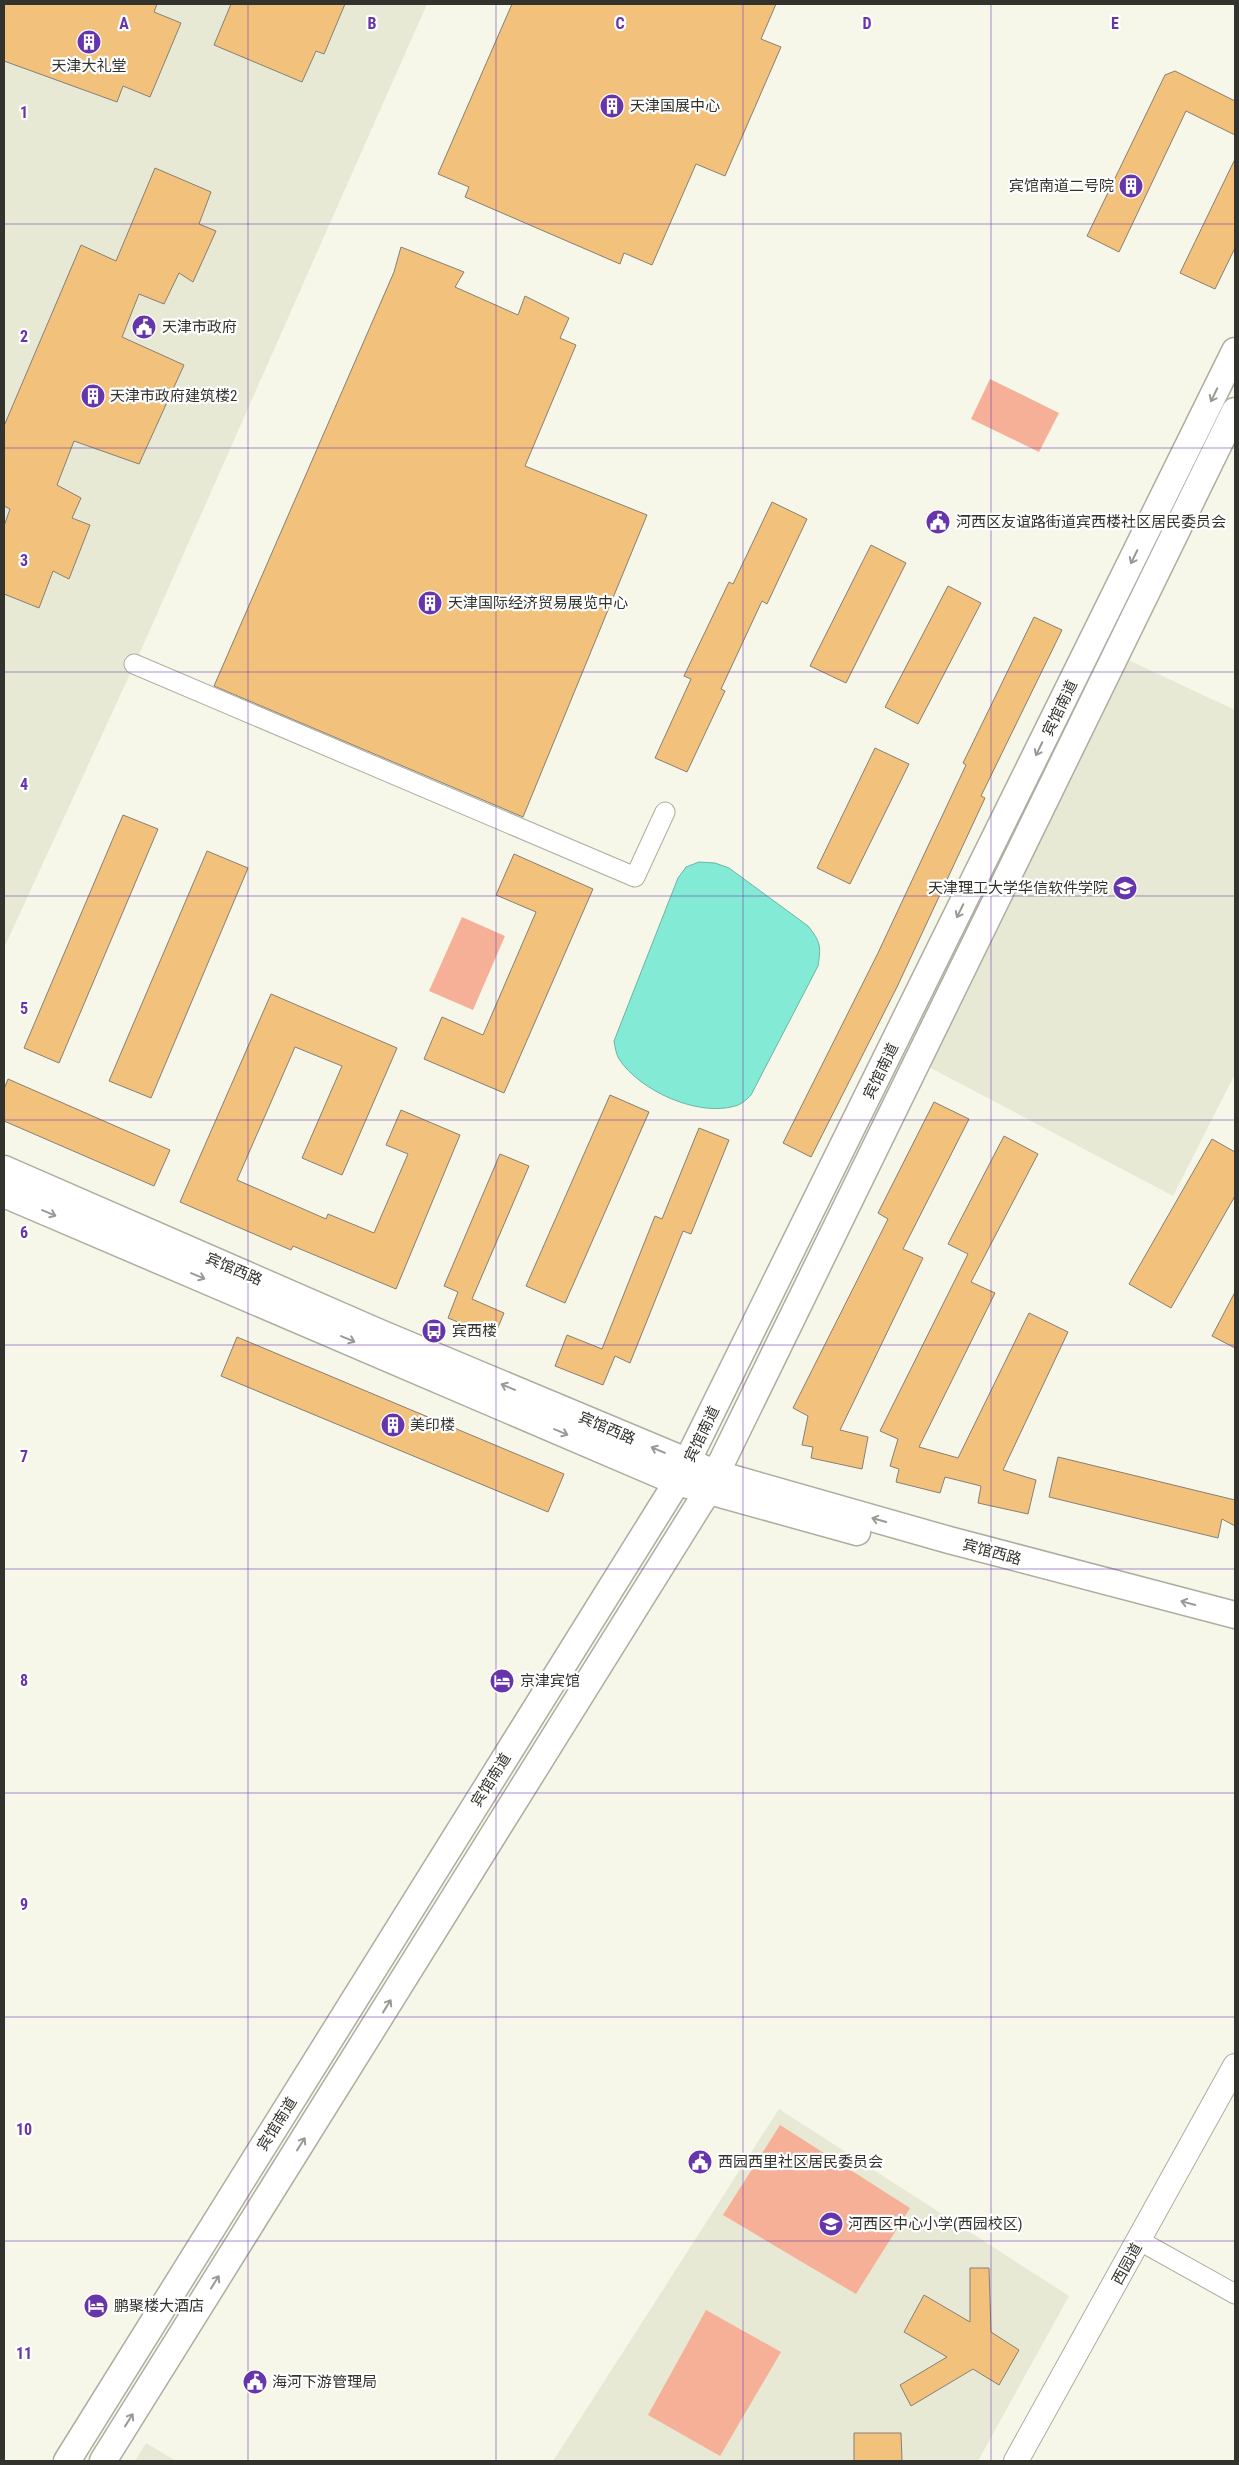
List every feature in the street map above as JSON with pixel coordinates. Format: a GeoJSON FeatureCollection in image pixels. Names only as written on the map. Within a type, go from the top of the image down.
{"type":"FeatureCollection","features":[{"type":"Feature","properties":{"kind":"main road","name":"宾馆南道"},"geometry":{"type":"LineString","coordinates":[[67,2461],[683,1472],[1235,351]]}},
{"type":"Feature","properties":{"kind":"main road","name":"宾馆南道"},"geometry":{"type":"LineString","coordinates":[[103,2461],[712,1483],[1235,411]]}},
{"type":"Feature","properties":{"kind":"main road","name":"宾馆西路"},"geometry":{"type":"LineString","coordinates":[[4,1169],[380,1333],[683,1472]]}},
{"type":"Feature","properties":{"kind":"main road","name":"宾馆西路"},"geometry":{"type":"LineString","coordinates":[[4,1194],[712,1483],[1235,1634]]}},
{"type":"Feature","properties":{"kind":"main road","name":"宾馆西路"},"geometry":{"type":"LineString","coordinates":[[712,1483],[949,1540],[1235,1615]]}},
{"type":"Feature","properties":{"kind":"street"},"geometry":{"type":"LineString","coordinates":[[134,664],[634,877],[665,812]]}},
{"type":"Feature","properties":{"kind":"street","name":"西园道"},"geometry":{"type":"LineString","coordinates":[[1034,2461],[1235,2066]]}},
{"type":"Feature","properties":{"kind":"street","name":"西园道"},"geometry":{"type":"LineString","coordinates":[[1016,2461],[1235,2097]]}},
{"type":"Feature","properties":{"kind":"street"},"geometry":{"type":"LineString","coordinates":[[1146,2244],[1235,2294]]}},
{"type":"Feature","properties":{"kind":"shaded area","name":"天津市政府"},"geometry":{"type":"Polygon","coordinates":[[[4,4],[427,4],[141,650],[4,948],[4,4]]]}},
{"type":"Feature","properties":{"kind":"shaded area"},"geometry":{"type":"Polygon","coordinates":[[[990,379],[1059,413],[1039,452],[971,419],[990,379]]]}},
{"type":"Feature","properties":{"kind":"shaded area","name":"天津理工大学华信软件学院"},"geometry":{"type":"Polygon","coordinates":[[[1126,659],[1235,710],[1235,1074],[1173,1196],[927,1066],[1126,659]]]}},
{"type":"Feature","properties":{"kind":"shaded area"},"geometry":{"type":"Polygon","coordinates":[[[462,917],[505,936],[473,1010],[429,991],[462,917]]]}},
{"type":"Feature","properties":{"kind":"shaded area","name":"河西区中心小学(西园校区)"},"geometry":{"type":"Polygon","coordinates":[[[779,2109],[1069,2296],[978,2461],[553,2461],[779,2109]]]}},
{"type":"Feature","properties":{"kind":"shaded area"},"geometry":{"type":"Polygon","coordinates":[[[780,2125],[910,2208],[856,2294],[723,2215],[780,2125]]]}},
{"type":"Feature","properties":{"kind":"shaded area"},"geometry":{"type":"Polygon","coordinates":[[[706,2310],[781,2352],[720,2456],[648,2415],[706,2310]]]}},
{"type":"Feature","properties":{"kind":"shaded area"},"geometry":{"type":"Polygon","coordinates":[[[146,2443],[176,2461],[135,2461],[146,2443]]]}},
{"type":"Feature","properties":{"kind":"water"},"geometry":{"type":"Polygon","coordinates":[[[699,862],[715,863],[729,868],[808,926],[818,941],[820,949],[818,966],[751,1095],[744,1102],[737,1105],[720,1108],[704,1108],[688,1104],[671,1099],[655,1091],[628,1071],[618,1057],[614,1041],[678,878],[686,867],[699,862]]]}},
{"type":"Feature","properties":{"kind":"building","name":"天津大礼堂"},"geometry":{"type":"Polygon","coordinates":[[[4,4],[157,4],[154,12],[181,23],[150,97],[123,86],[117,102],[4,61],[4,4]]]}},
{"type":"Feature","properties":{"kind":"building"},"geometry":{"type":"Polygon","coordinates":[[[231,4],[345,4],[324,54],[316,51],[302,82],[214,45],[231,4]]]}},
{"type":"Feature","properties":{"kind":"building","name":"天津国展中心"},"geometry":{"type":"Polygon","coordinates":[[[512,4],[776,4],[761,39],[781,47],[725,176],[696,164],[652,265],[624,253],[620,264],[465,197],[469,187],[438,174],[512,4]]]}},
{"type":"Feature","properties":{"kind":"building","name":"宾馆南道二号院"},"geometry":{"type":"Polygon","coordinates":[[[1175,71],[1235,101],[1235,135],[1186,111],[1119,252],[1087,236],[1165,75],[1175,71]]]}},
{"type":"Feature","properties":{"kind":"building"},"geometry":{"type":"Polygon","coordinates":[[[1235,159],[1235,248],[1215,289],[1180,273],[1235,159]]]}},
{"type":"Feature","properties":{"kind":"building","name":"天津市政府建筑楼2"},"geometry":{"type":"Polygon","coordinates":[[[155,168],[211,192],[199,224],[216,231],[193,282],[179,273],[164,304],[139,294],[122,337],[184,365],[139,464],[74,441],[57,485],[81,498],[72,518],[90,525],[69,579],[53,571],[39,608],[4,594],[4,526],[10,509],[4,506],[4,426],[81,245],[116,261],[155,168]]]}},
{"type":"Feature","properties":{"kind":"building","name":"天津国际经济贸易展览中心"},"geometry":{"type":"Polygon","coordinates":[[[401,247],[464,272],[455,287],[518,315],[525,296],[569,318],[560,338],[576,345],[525,466],[647,515],[523,817],[214,686],[394,272],[401,247]]]}},
{"type":"Feature","properties":{"kind":"building"},"geometry":{"type":"Polygon","coordinates":[[[772,502],[807,519],[767,604],[762,601],[721,689],[725,691],[687,772],[655,758],[691,679],[684,676],[729,582],[733,584],[772,502]]]}},
{"type":"Feature","properties":{"kind":"building"},"geometry":{"type":"Polygon","coordinates":[[[871,545],[906,563],[846,683],[810,666],[871,545]]]}},
{"type":"Feature","properties":{"kind":"building"},"geometry":{"type":"Polygon","coordinates":[[[948,586],[981,603],[918,724],[885,707],[948,586]]]}},
{"type":"Feature","properties":{"kind":"building"},"geometry":{"type":"Polygon","coordinates":[[[1034,617],[1062,630],[981,796],[985,798],[897,987],[811,1157],[783,1143],[878,953],[966,765],[963,763],[1034,617]]]}},
{"type":"Feature","properties":{"kind":"building"},"geometry":{"type":"Polygon","coordinates":[[[875,748],[909,764],[850,884],[817,868],[875,748]]]}},
{"type":"Feature","properties":{"kind":"building"},"geometry":{"type":"Polygon","coordinates":[[[123,815],[158,829],[59,1063],[24,1048],[123,815]]]}},
{"type":"Feature","properties":{"kind":"building"},"geometry":{"type":"Polygon","coordinates":[[[207,851],[248,868],[151,1098],[109,1081],[207,851]]]}},
{"type":"Feature","properties":{"kind":"building"},"geometry":{"type":"Polygon","coordinates":[[[514,854],[593,889],[504,1093],[424,1059],[442,1017],[483,1035],[536,912],[496,895],[514,854]]]}},
{"type":"Feature","properties":{"kind":"building"},"geometry":{"type":"Polygon","coordinates":[[[271,994],[397,1048],[342,1175],[302,1158],[342,1066],[295,1047],[237,1180],[326,1219],[328,1214],[374,1233],[408,1154],[386,1145],[401,1110],[460,1135],[396,1289],[293,1246],[291,1250],[180,1202],[271,994]]]}},
{"type":"Feature","properties":{"kind":"building"},"geometry":{"type":"Polygon","coordinates":[[[8,1079],[170,1150],[154,1186],[4,1121],[4,1089],[8,1079]]]}},
{"type":"Feature","properties":{"kind":"building"},"geometry":{"type":"Polygon","coordinates":[[[610,1095],[649,1112],[565,1303],[526,1286],[610,1095]]]}},
{"type":"Feature","properties":{"kind":"building"},"geometry":{"type":"Polygon","coordinates":[[[934,1102],[969,1119],[903,1249],[923,1258],[840,1430],[868,1437],[862,1469],[811,1458],[813,1447],[802,1445],[808,1416],[793,1408],[888,1219],[878,1213],[934,1102]]]}},
{"type":"Feature","properties":{"kind":"building"},"geometry":{"type":"Polygon","coordinates":[[[699,1128],[729,1140],[691,1234],[683,1231],[630,1363],[615,1356],[603,1385],[555,1366],[567,1335],[602,1349],[655,1216],[662,1219],[699,1128]]]}},
{"type":"Feature","properties":{"kind":"building"},"geometry":{"type":"Polygon","coordinates":[[[1004,1136],[1038,1154],[971,1282],[995,1293],[919,1447],[958,1458],[1029,1313],[1068,1332],[1003,1470],[1036,1480],[1028,1514],[978,1503],[981,1486],[945,1477],[940,1493],[896,1482],[899,1469],[890,1466],[898,1439],[880,1431],[968,1254],[948,1244],[1004,1136]]]}},
{"type":"Feature","properties":{"kind":"building"},"geometry":{"type":"Polygon","coordinates":[[[1212,1139],[1235,1152],[1235,1196],[1171,1308],[1129,1284],[1212,1139]]]}},
{"type":"Feature","properties":{"kind":"building"},"geometry":{"type":"Polygon","coordinates":[[[500,1154],[529,1166],[472,1299],[504,1313],[494,1337],[448,1318],[458,1292],[444,1286],[500,1154]]]}},
{"type":"Feature","properties":{"kind":"building"},"geometry":{"type":"Polygon","coordinates":[[[1235,1292],[1235,1348],[1212,1336],[1235,1292]]]}},
{"type":"Feature","properties":{"kind":"building","name":"美印楼"},"geometry":{"type":"Polygon","coordinates":[[[237,1337],[564,1474],[548,1512],[221,1376],[237,1337]]]}},
{"type":"Feature","properties":{"kind":"building"},"geometry":{"type":"Polygon","coordinates":[[[1058,1457],[1235,1500],[1235,1526],[1222,1519],[1218,1538],[1049,1497],[1058,1457]]]}},
{"type":"Feature","properties":{"kind":"building"},"geometry":{"type":"Polygon","coordinates":[[[970,2268],[989,2268],[991,2332],[1019,2350],[999,2385],[973,2369],[911,2406],[900,2385],[947,2357],[904,2332],[924,2295],[970,2322],[970,2268]]]}},
{"type":"Feature","properties":{"kind":"building"},"geometry":{"type":"Polygon","coordinates":[[[854,2433],[901,2433],[902,2461],[854,2461],[854,2433]]]}},
{"type":"Feature","properties":{"kind":"place","name":"天津大礼堂"},"geometry":{"type":"Point","coordinates":[89,42]}},
{"type":"Feature","properties":{"kind":"place","name":"天津国展中心"},"geometry":{"type":"Point","coordinates":[612,106]}},
{"type":"Feature","properties":{"kind":"place","name":"宾馆南道二号院"},"geometry":{"type":"Point","coordinates":[1131,186]}},
{"type":"Feature","properties":{"kind":"place","name":"天津市政府"},"geometry":{"type":"Point","coordinates":[144,327]}},
{"type":"Feature","properties":{"kind":"place","name":"天津市政府建筑楼2"},"geometry":{"type":"Point","coordinates":[93,396]}},
{"type":"Feature","properties":{"kind":"place","name":"河西区友谊路街道宾西楼社区居民委员会"},"geometry":{"type":"Point","coordinates":[938,522]}},
{"type":"Feature","properties":{"kind":"place","name":"天津国际经济贸易展览中心"},"geometry":{"type":"Point","coordinates":[430,603]}},
{"type":"Feature","properties":{"kind":"place","name":"天津理工大学华信软件学院"},"geometry":{"type":"Point","coordinates":[1125,888]}},
{"type":"Feature","properties":{"kind":"place","name":"宾西楼"},"geometry":{"type":"Point","coordinates":[434,1331]}},
{"type":"Feature","properties":{"kind":"place","name":"美印楼"},"geometry":{"type":"Point","coordinates":[393,1425]}},
{"type":"Feature","properties":{"kind":"place","name":"京津宾馆"},"geometry":{"type":"Point","coordinates":[502,1681]}},
{"type":"Feature","properties":{"kind":"place","name":"西园西里社区居民委员会"},"geometry":{"type":"Point","coordinates":[700,2162]}},
{"type":"Feature","properties":{"kind":"place","name":"河西区中心小学(西园校区)"},"geometry":{"type":"Point","coordinates":[831,2224]}},
{"type":"Feature","properties":{"kind":"place","name":"鹏聚楼大酒店"},"geometry":{"type":"Point","coordinates":[96,2306]}},
{"type":"Feature","properties":{"kind":"place","name":"海河下游管理局"},"geometry":{"type":"Point","coordinates":[255,2382]}}]}
